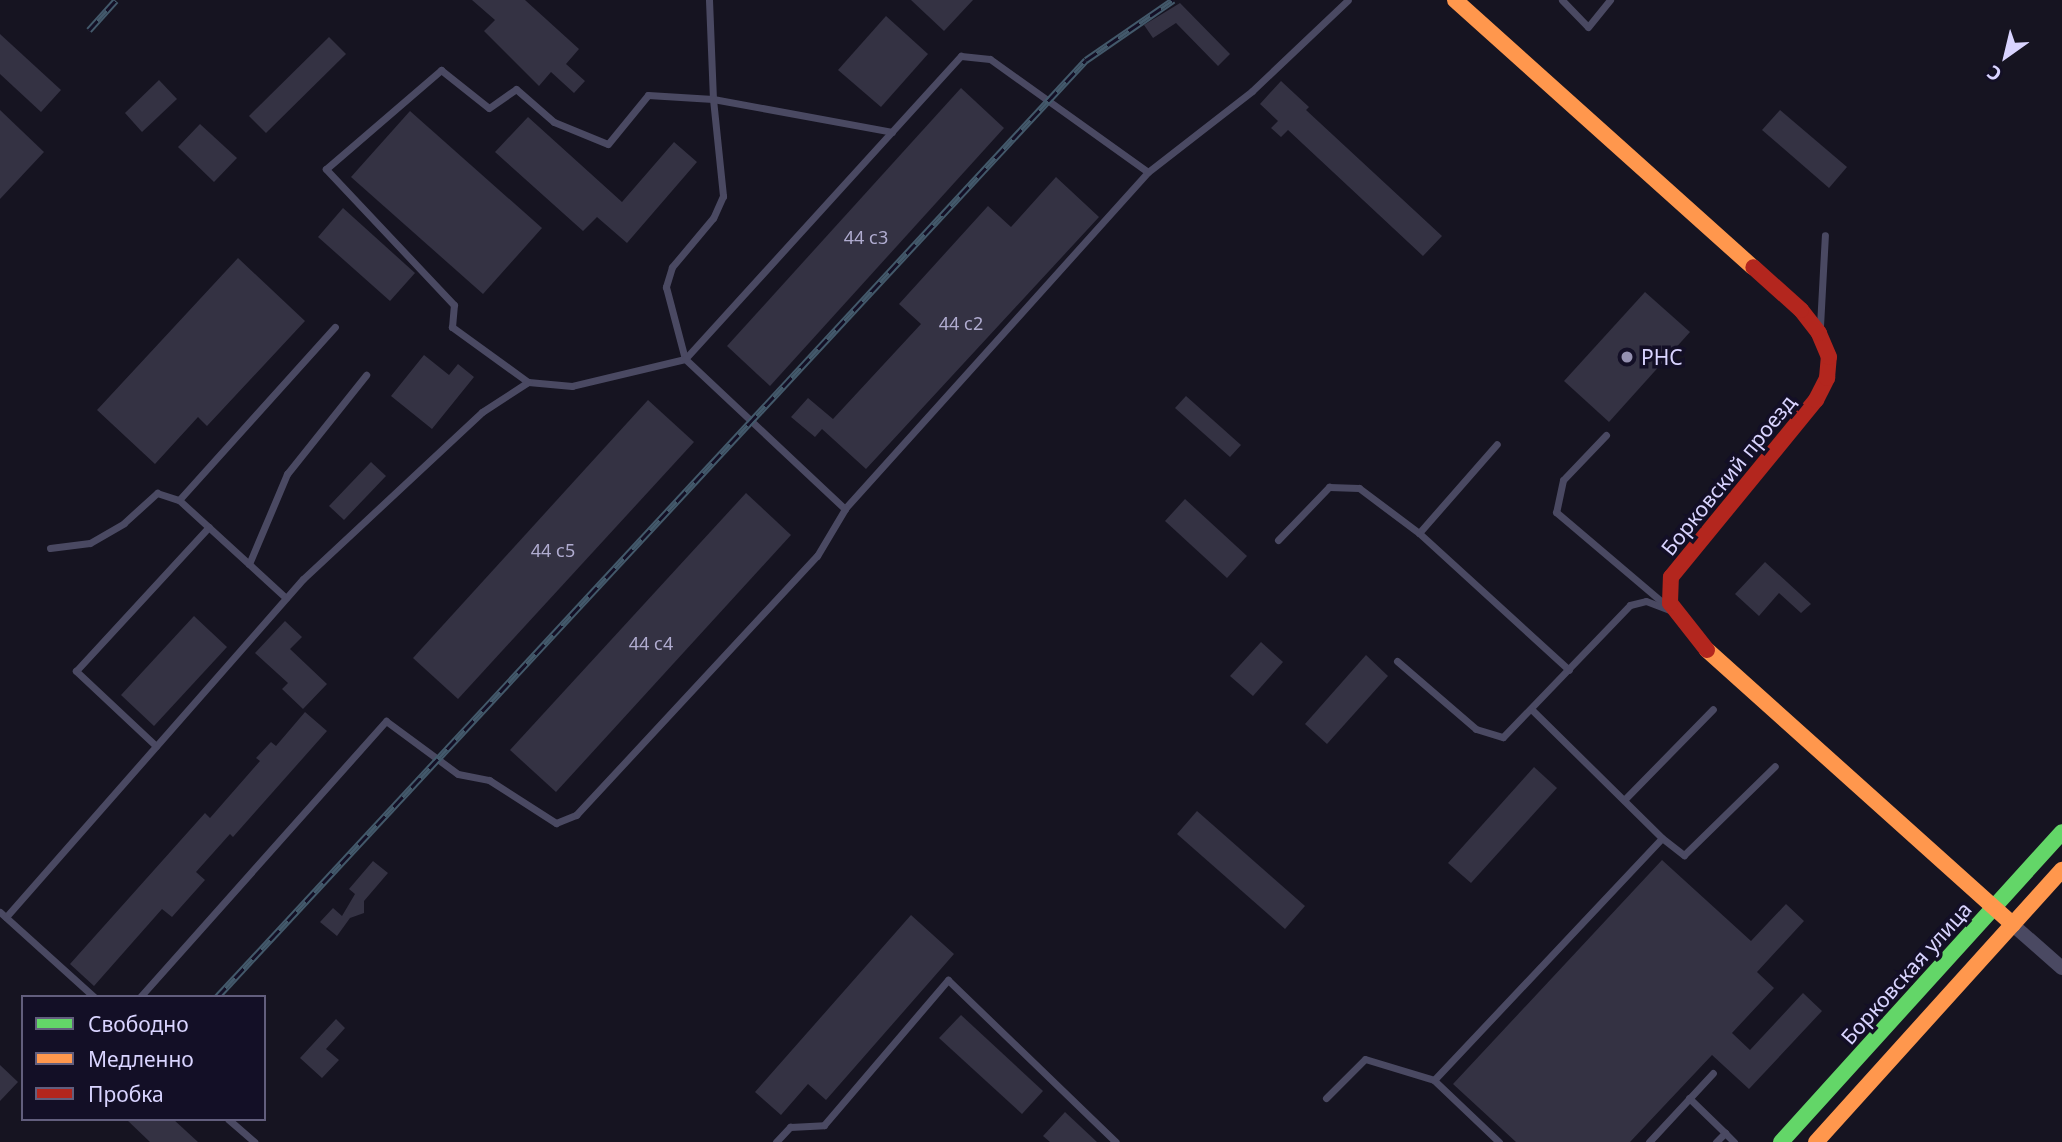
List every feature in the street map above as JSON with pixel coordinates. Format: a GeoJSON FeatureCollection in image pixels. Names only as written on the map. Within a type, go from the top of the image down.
{"type":"FeatureCollection","features":[{"type":"Feature","properties":{"kind":"street","name":"Борковский проезд"},"geometry":{"type":"LineString","coordinates":[[1455,0],[1801,310],[1819,333],[1829,357],[1827,378],[1816,400],[1671,577],[1668,595],[1674,612]]}},
{"type":"Feature","properties":{"kind":"street"},"geometry":{"type":"LineString","coordinates":[[1674,612],[1712,656],[2062,968]]}},
{"type":"Feature","properties":{"kind":"street","name":"Борковская улица"},"geometry":{"type":"LineString","coordinates":[[1781,1142],[2062,832]]}},
{"type":"Feature","properties":{"kind":"street"},"geometry":{"type":"LineString","coordinates":[[1816,1142],[2062,870]]}},
{"type":"Feature","properties":{"kind":"lane"},"geometry":{"type":"LineString","coordinates":[[709,0],[713,99],[723,196],[713,218],[671,267],[666,287],[685,359],[845,509]]}},
{"type":"Feature","properties":{"kind":"lane"},"geometry":{"type":"LineString","coordinates":[[142,995],[386,721],[458,774],[489,780],[556,823],[576,815],[817,556],[845,509],[1148,172],[1252,92],[1348,0]]}},
{"type":"Feature","properties":{"kind":"lane"},"geometry":{"type":"LineString","coordinates":[[1562,0],[1588,27],[1610,0]]}},
{"type":"Feature","properties":{"kind":"lane"},"geometry":{"type":"LineString","coordinates":[[892,132],[713,99],[648,95],[608,144],[554,122],[516,89],[489,108],[442,70],[326,169],[454,305],[452,327],[527,382],[572,386],[685,359],[892,132],[961,56],[990,59],[1148,172]]}},
{"type":"Feature","properties":{"kind":"lane"},"geometry":{"type":"LineString","coordinates":[[1819,333],[1825,235]]}},
{"type":"Feature","properties":{"kind":"lane"},"geometry":{"type":"LineString","coordinates":[[179,500],[335,327]]}},
{"type":"Feature","properties":{"kind":"lane"},"geometry":{"type":"LineString","coordinates":[[249,564],[287,474],[366,375]]}},
{"type":"Feature","properties":{"kind":"lane"},"geometry":{"type":"LineString","coordinates":[[92,995],[3,914],[286,598],[482,412],[527,382]]}},
{"type":"Feature","properties":{"kind":"lane"},"geometry":{"type":"LineString","coordinates":[[1606,435],[1563,480],[1556,512],[1674,612]]}},
{"type":"Feature","properties":{"kind":"lane"},"geometry":{"type":"LineString","coordinates":[[1419,533],[1497,444]]}},
{"type":"Feature","properties":{"kind":"lane"},"geometry":{"type":"LineString","coordinates":[[1279,540],[1322,493],[1345,484],[1379,499],[1569,670]]}},
{"type":"Feature","properties":{"kind":"lane"},"geometry":{"type":"LineString","coordinates":[[50,548],[90,543],[124,523],[157,493],[179,500],[286,598]]}},
{"type":"Feature","properties":{"kind":"lane"},"geometry":{"type":"LineString","coordinates":[[156,746],[76,671],[209,527]]}},
{"type":"Feature","properties":{"kind":"lane"},"geometry":{"type":"LineString","coordinates":[[1397,662],[1476,729],[1493,738],[1503,737],[1532,710],[1630,605],[1646,601],[1674,612]]}},
{"type":"Feature","properties":{"kind":"lane"},"geometry":{"type":"LineString","coordinates":[[1625,800],[1713,709]]}},
{"type":"Feature","properties":{"kind":"lane"},"geometry":{"type":"LineString","coordinates":[[1532,710],[1662,838],[1684,855],[1775,766]]}},
{"type":"Feature","properties":{"kind":"lane"},"geometry":{"type":"LineString","coordinates":[[1434,1080],[1662,838]]}},
{"type":"Feature","properties":{"kind":"lane"},"geometry":{"type":"LineString","coordinates":[[776,1142],[790,1127],[824,1125],[948,980],[1116,1142]]}},
{"type":"Feature","properties":{"kind":"lane"},"geometry":{"type":"LineString","coordinates":[[1326,1098],[1365,1059],[1434,1080],[1499,1142]]}},
{"type":"Feature","properties":{"kind":"lane"},"geometry":{"type":"LineString","coordinates":[[1648,1142],[1713,1073]]}},
{"type":"Feature","properties":{"kind":"lane"},"geometry":{"type":"LineString","coordinates":[[1689,1098],[1734,1142]]}},
{"type":"Feature","properties":{"kind":"lane"},"geometry":{"type":"LineString","coordinates":[[231,1121],[254,1142]]}},
{"type":"Feature","properties":{"kind":"lane"},"geometry":{"type":"LineString","coordinates":[[1716,1142],[1725,1133]]}},
{"type":"Feature","properties":{"kind":"building"},"geometry":{"type":"Polygon","coordinates":[[[472,0],[525,0],[579,49],[566,64],[585,81],[574,93],[551,72],[539,86],[484,31],[495,20],[472,0]]]}},
{"type":"Feature","properties":{"kind":"building"},"geometry":{"type":"Polygon","coordinates":[[[911,0],[973,0],[944,31],[911,0]]]}},
{"type":"Feature","properties":{"kind":"building"},"geometry":{"type":"Polygon","coordinates":[[[1180,3],[1230,54],[1218,66],[1176,23],[1153,38],[1144,25],[1180,3]]]}},
{"type":"Feature","properties":{"kind":"building"},"geometry":{"type":"Polygon","coordinates":[[[886,16],[928,54],[881,107],[838,70],[886,16]]]}},
{"type":"Feature","properties":{"kind":"building"},"geometry":{"type":"Polygon","coordinates":[[[0,34],[61,90],[41,112],[0,74],[0,34]]]}},
{"type":"Feature","properties":{"kind":"building"},"geometry":{"type":"Polygon","coordinates":[[[329,37],[346,54],[266,133],[249,116],[329,37]]]}},
{"type":"Feature","properties":{"kind":"building"},"geometry":{"type":"Polygon","coordinates":[[[159,80],[177,99],[142,132],[125,113],[159,80]]]}},
{"type":"Feature","properties":{"kind":"building"},"geometry":{"type":"Polygon","coordinates":[[[1281,81],[1309,107],[1306,110],[1442,236],[1423,256],[1288,130],[1281,137],[1271,128],[1278,121],[1260,104],[1281,81]]]}},
{"type":"Feature","properties":{"kind":"building"},"geometry":{"type":"Polygon","coordinates":[[[961,88],[1004,128],[770,386],[727,346],[961,88]]]}},
{"type":"Feature","properties":{"kind":"building"},"geometry":{"type":"Polygon","coordinates":[[[0,110],[44,152],[0,199],[0,110]]]}},
{"type":"Feature","properties":{"kind":"building"},"geometry":{"type":"Polygon","coordinates":[[[1780,110],[1847,167],[1829,188],[1762,130],[1780,110]]]}},
{"type":"Feature","properties":{"kind":"building"},"geometry":{"type":"Polygon","coordinates":[[[410,111],[542,228],[483,294],[351,177],[410,111]]]}},
{"type":"Feature","properties":{"kind":"building"},"geometry":{"type":"Polygon","coordinates":[[[528,117],[622,202],[674,142],[697,162],[627,243],[597,217],[583,231],[495,152],[528,117]]]}},
{"type":"Feature","properties":{"kind":"building"},"geometry":{"type":"Polygon","coordinates":[[[200,124],[237,158],[214,182],[178,147],[200,124]]]}},
{"type":"Feature","properties":{"kind":"building"},"geometry":{"type":"Polygon","coordinates":[[[1056,177],[1099,217],[866,469],[822,429],[815,437],[791,417],[808,398],[833,419],[921,324],[899,304],[988,206],[1011,227],[1056,177]]]}},
{"type":"Feature","properties":{"kind":"building"},"geometry":{"type":"Polygon","coordinates":[[[343,208],[415,273],[390,301],[318,237],[343,208]]]}},
{"type":"Feature","properties":{"kind":"building"},"geometry":{"type":"Polygon","coordinates":[[[238,258],[305,321],[207,426],[198,417],[155,464],[97,410],[238,258]]]}},
{"type":"Feature","properties":{"kind":"building","name":"РНС"},"geometry":{"type":"Polygon","coordinates":[[[1645,292],[1690,332],[1609,422],[1564,381],[1645,292]]]}},
{"type":"Feature","properties":{"kind":"building"},"geometry":{"type":"Polygon","coordinates":[[[424,355],[449,375],[458,364],[474,377],[432,429],[391,396],[424,355]]]}},
{"type":"Feature","properties":{"kind":"building"},"geometry":{"type":"Polygon","coordinates":[[[1186,396],[1241,445],[1230,457],[1175,408],[1186,396]]]}},
{"type":"Feature","properties":{"kind":"building"},"geometry":{"type":"Polygon","coordinates":[[[648,400],[694,442],[458,699],[413,658],[648,400]]]}},
{"type":"Feature","properties":{"kind":"building"},"geometry":{"type":"Polygon","coordinates":[[[371,462],[386,476],[344,520],[329,506],[371,462]]]}},
{"type":"Feature","properties":{"kind":"building"},"geometry":{"type":"Polygon","coordinates":[[[746,493],[791,535],[556,792],[510,750],[746,493]]]}},
{"type":"Feature","properties":{"kind":"building"},"geometry":{"type":"Polygon","coordinates":[[[1185,499],[1247,556],[1227,578],[1165,521],[1185,499]]]}},
{"type":"Feature","properties":{"kind":"building"},"geometry":{"type":"Polygon","coordinates":[[[1765,562],[1811,604],[1801,613],[1779,593],[1759,616],[1735,594],[1765,562]]]}},
{"type":"Feature","properties":{"kind":"building"},"geometry":{"type":"Polygon","coordinates":[[[194,616],[227,647],[154,726],[121,695],[194,616]]]}},
{"type":"Feature","properties":{"kind":"building"},"geometry":{"type":"Polygon","coordinates":[[[285,621],[302,637],[290,649],[327,684],[303,709],[282,689],[288,683],[255,653],[285,621]]]}},
{"type":"Feature","properties":{"kind":"building"},"geometry":{"type":"Polygon","coordinates":[[[1261,642],[1283,662],[1253,696],[1230,676],[1261,642]]]}},
{"type":"Feature","properties":{"kind":"building"},"geometry":{"type":"Polygon","coordinates":[[[1366,655],[1388,676],[1327,744],[1305,724],[1366,655]]]}},
{"type":"Feature","properties":{"kind":"building"},"geometry":{"type":"Polygon","coordinates":[[[305,712],[327,731],[233,837],[230,834],[196,872],[205,880],[172,917],[162,909],[94,986],[70,964],[205,813],[210,818],[260,761],[256,758],[271,742],[276,746],[305,712]]]}},
{"type":"Feature","properties":{"kind":"building"},"geometry":{"type":"Polygon","coordinates":[[[1534,767],[1557,788],[1471,883],[1448,863],[1534,767]]]}},
{"type":"Feature","properties":{"kind":"building"},"geometry":{"type":"Polygon","coordinates":[[[1197,811],[1305,906],[1285,929],[1177,834],[1197,811]]]}},
{"type":"Feature","properties":{"kind":"building"},"geometry":{"type":"Polygon","coordinates":[[[1662,860],[1751,941],[1786,904],[1804,921],[1757,972],[1774,988],[1732,1033],[1750,1050],[1803,993],[1822,1011],[1749,1089],[1712,1055],[1630,1142],[1516,1142],[1453,1084],[1662,860]]]}},
{"type":"Feature","properties":{"kind":"building"},"geometry":{"type":"Polygon","coordinates":[[[373,861],[388,873],[364,901],[364,913],[350,918],[337,936],[320,922],[333,908],[342,916],[355,894],[349,889],[373,861]]]}},
{"type":"Feature","properties":{"kind":"building"},"geometry":{"type":"Polygon","coordinates":[[[911,915],[954,954],[826,1100],[808,1084],[781,1115],[755,1092],[911,915]]]}},
{"type":"Feature","properties":{"kind":"building"},"geometry":{"type":"Polygon","coordinates":[[[961,1015],[1043,1091],[1022,1114],[939,1038],[961,1015]]]}},
{"type":"Feature","properties":{"kind":"building"},"geometry":{"type":"Polygon","coordinates":[[[336,1019],[345,1028],[326,1049],[339,1060],[322,1078],[300,1058],[336,1019]]]}},
{"type":"Feature","properties":{"kind":"building"},"geometry":{"type":"Polygon","coordinates":[[[0,1065],[18,1082],[0,1101],[0,1065]]]}},
{"type":"Feature","properties":{"kind":"building"},"geometry":{"type":"Polygon","coordinates":[[[1065,1112],[1097,1142],[1050,1142],[1043,1136],[1065,1112]]]}},
{"type":"Feature","properties":{"kind":"building"},"geometry":{"type":"Polygon","coordinates":[[[128,1121],[175,1121],[198,1142],[150,1142],[128,1121]]]}},
{"type":"Feature","properties":{"kind":"railway"},"geometry":{"type":"LineString","coordinates":[[89,30],[116,0]]}},
{"type":"Feature","properties":{"kind":"railway"},"geometry":{"type":"LineString","coordinates":[[219,995],[1086,60],[1173,0]]}},
{"type":"Feature","properties":{"kind":"traffic: fast"},"geometry":{"type":"LineString","coordinates":[[1781,1142],[2062,832]]}},
{"type":"Feature","properties":{"kind":"traffic: slow"},"geometry":{"type":"LineString","coordinates":[[1455,0],[1753,267]]}},
{"type":"Feature","properties":{"kind":"traffic: slow"},"geometry":{"type":"LineString","coordinates":[[1707,650],[2013,925]]}},
{"type":"Feature","properties":{"kind":"traffic: slow"},"geometry":{"type":"LineString","coordinates":[[1816,1142],[2062,870]]}},
{"type":"Feature","properties":{"kind":"traffic: jam"},"geometry":{"type":"LineString","coordinates":[[1707,650],[1670,603],[1671,577],[1816,400],[1827,378],[1829,357],[1819,333],[1801,310],[1753,267]]}},
{"type":"Feature","properties":{"kind":"place","name":"РНС"},"geometry":{"type":"Point","coordinates":[1627,357]}}]}
